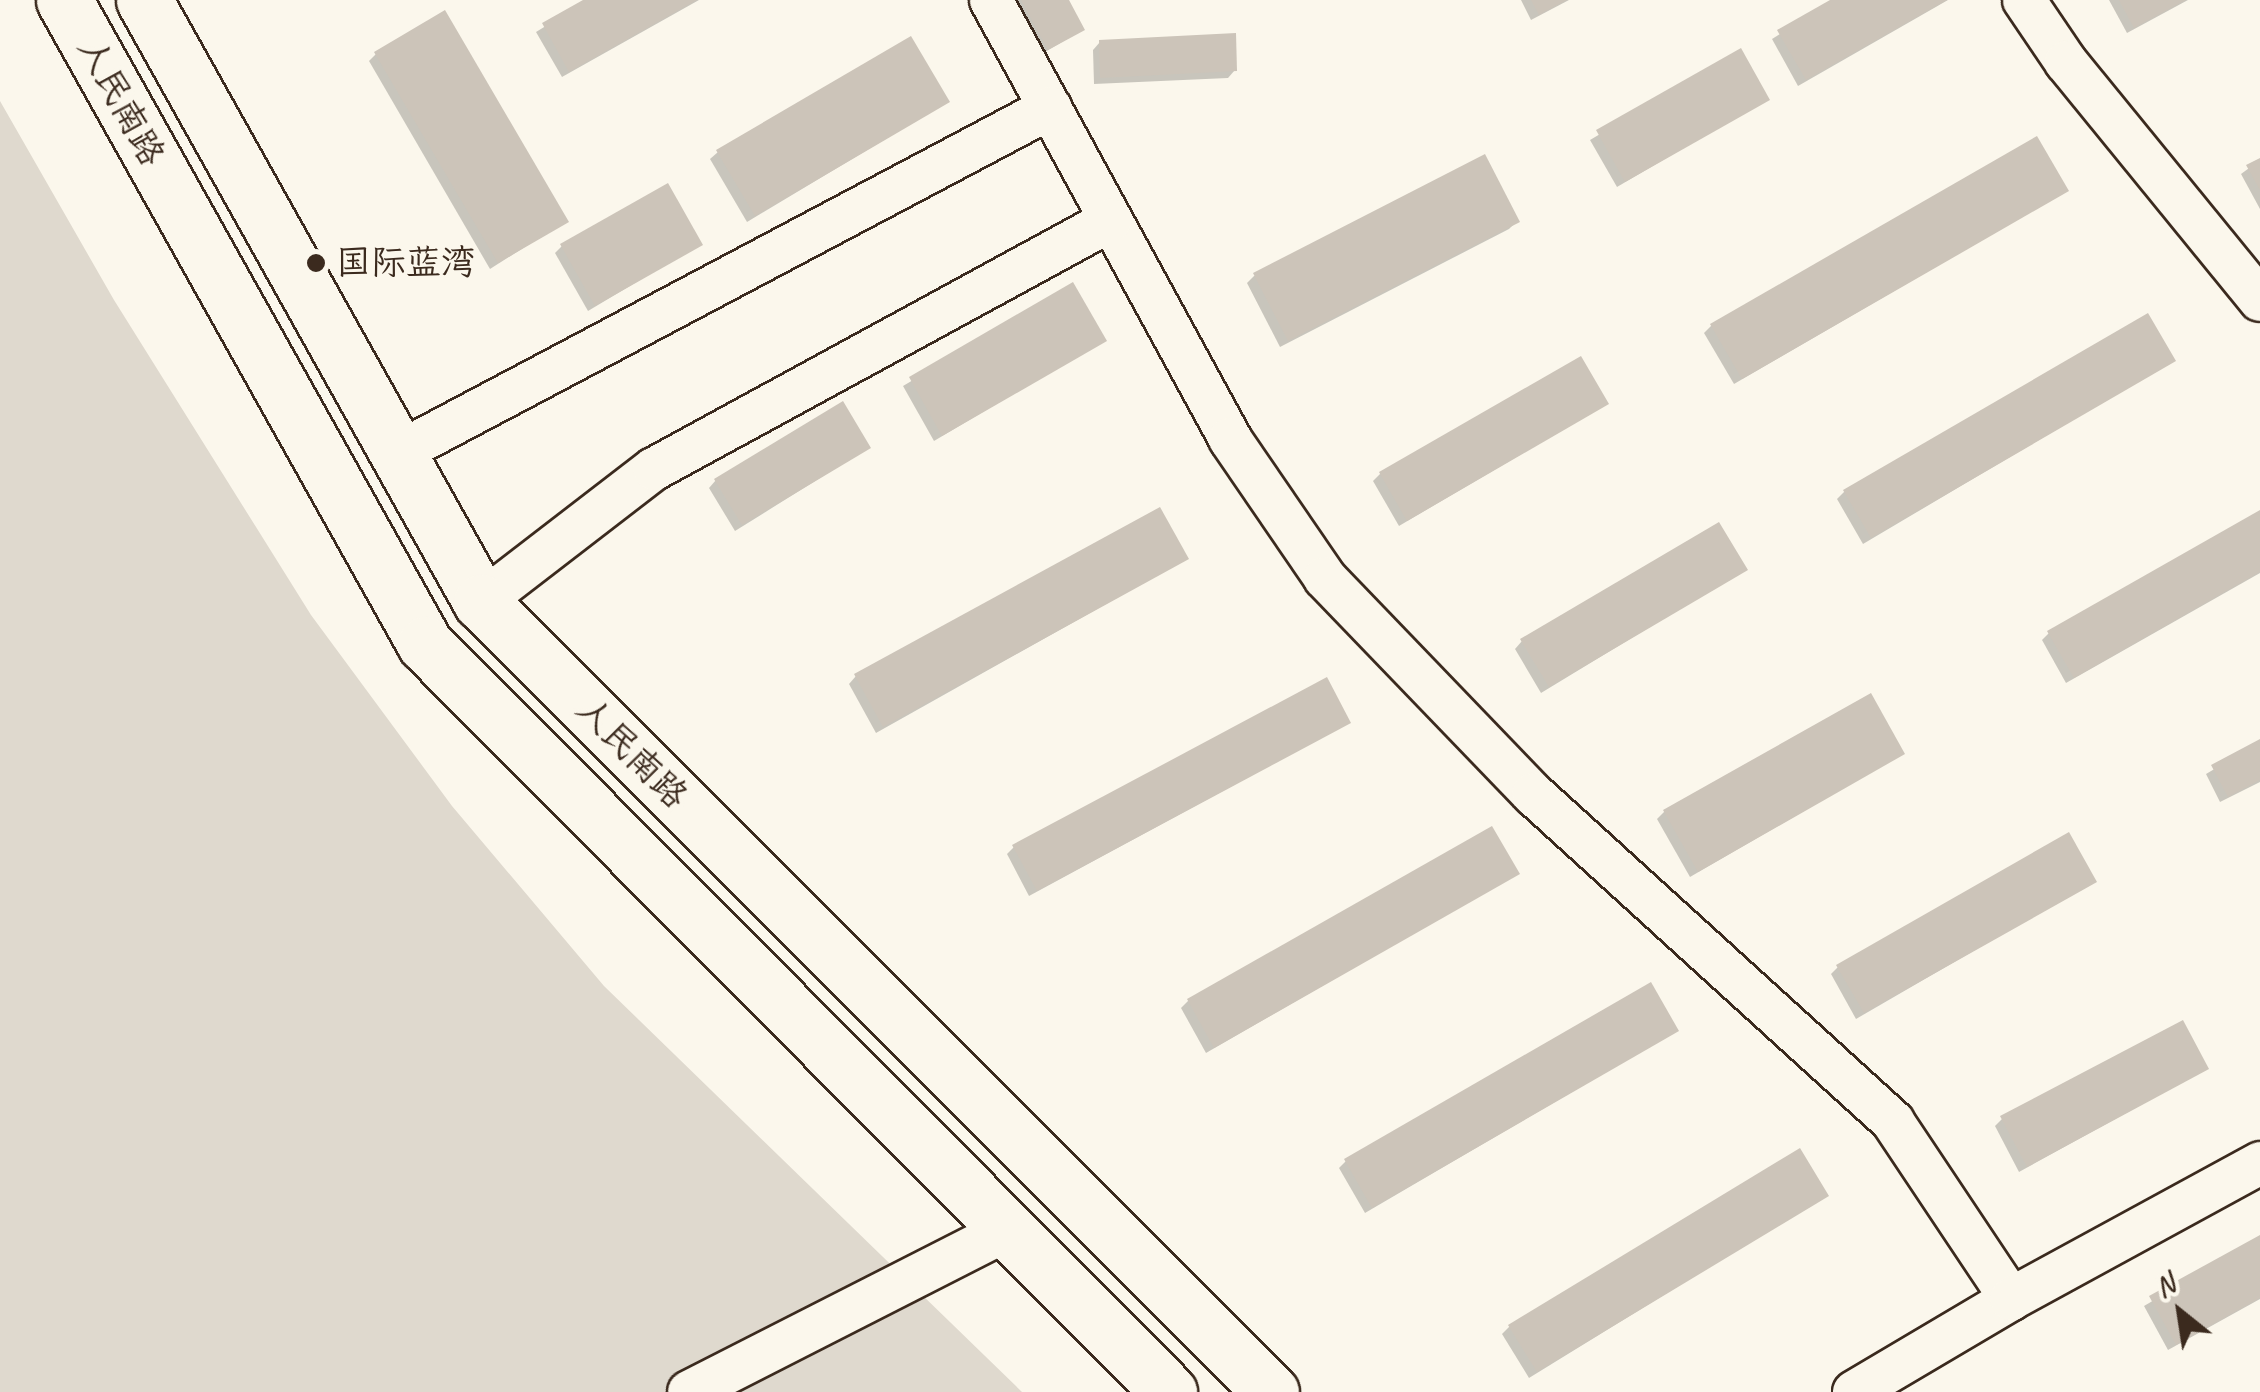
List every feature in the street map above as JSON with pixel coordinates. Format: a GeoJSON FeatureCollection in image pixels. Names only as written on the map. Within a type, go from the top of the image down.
{"type":"FeatureCollection","features":[{"type":"Feature","properties":{"kind":"main road","name":"人民南路"},"geometry":{"type":"LineString","coordinates":[[64,0],[425,644],[1169,1392]]}},
{"type":"Feature","properties":{"kind":"main road","name":"人民南路"},"geometry":{"type":"LineString","coordinates":[[144,0],[481,602],[1271,1392]]}},
{"type":"Feature","properties":{"kind":"lane"},"geometry":{"type":"LineString","coordinates":[[991,0],[1230,439],[1325,578],[1533,794],[1893,1122],[2010,1299]]}},
{"type":"Feature","properties":{"kind":"lane"},"geometry":{"type":"LineString","coordinates":[[2024,0],[2066,62],[2260,300]]}},
{"type":"Feature","properties":{"kind":"lane"},"geometry":{"type":"LineString","coordinates":[[398,453],[1050,108]]}},
{"type":"Feature","properties":{"kind":"lane"},"geometry":{"type":"LineString","coordinates":[[481,602],[654,469],[1111,220]]}},
{"type":"Feature","properties":{"kind":"lane"},"geometry":{"type":"LineString","coordinates":[[1854,1392],[2010,1299],[2260,1163]]}},
{"type":"Feature","properties":{"kind":"lane"},"geometry":{"type":"LineString","coordinates":[[689,1392],[1007,1230]]}},
{"type":"Feature","properties":{"kind":"shaded area"},"geometry":{"type":"Polygon","coordinates":[[[0,101],[114,300],[311,615],[452,806],[604,986],[1022,1392],[0,1392],[0,101]]]}},
{"type":"Feature","properties":{"kind":"building"},"geometry":{"type":"Polygon","coordinates":[[[583,0],[697,0],[569,72],[542,23],[583,0]]]}},
{"type":"Feature","properties":{"kind":"building"},"geometry":{"type":"Polygon","coordinates":[[[1021,0],[1069,0],[1085,30],[1048,50],[1021,0]]]}},
{"type":"Feature","properties":{"kind":"building"},"geometry":{"type":"Polygon","coordinates":[[[1531,0],[1567,0],[1539,15],[1531,0]]]}},
{"type":"Feature","properties":{"kind":"building"},"geometry":{"type":"Polygon","coordinates":[[[1830,0],[1947,0],[1806,80],[1777,30],[1830,0]]]}},
{"type":"Feature","properties":{"kind":"building"},"geometry":{"type":"Polygon","coordinates":[[[2119,0],[2186,0],[2134,28],[2119,0]]]}},
{"type":"Feature","properties":{"kind":"building"},"geometry":{"type":"Polygon","coordinates":[[[445,10],[569,222],[498,263],[374,52],[445,10]]]}},
{"type":"Feature","properties":{"kind":"building"},"geometry":{"type":"Polygon","coordinates":[[[1236,33],[1237,71],[1100,78],[1099,40],[1236,33]]]}},
{"type":"Feature","properties":{"kind":"building"},"geometry":{"type":"Polygon","coordinates":[[[911,36],[950,102],[755,216],[716,150],[911,36]]]}},
{"type":"Feature","properties":{"kind":"building"},"geometry":{"type":"Polygon","coordinates":[[[1741,48],[1770,100],[1625,182],[1596,130],[1741,48]]]}},
{"type":"Feature","properties":{"kind":"building"},"geometry":{"type":"Polygon","coordinates":[[[2037,136],[2069,191],[1742,379],[1710,324],[2037,136]]]}},
{"type":"Feature","properties":{"kind":"building"},"geometry":{"type":"Polygon","coordinates":[[[1485,154],[1520,222],[1288,341],[1253,273],[1485,154]]]}},
{"type":"Feature","properties":{"kind":"building"},"geometry":{"type":"Polygon","coordinates":[[[2260,158],[2260,190],[2246,165],[2260,158]]]}},
{"type":"Feature","properties":{"kind":"building"},"geometry":{"type":"Polygon","coordinates":[[[668,183],[703,245],[595,306],[560,244],[668,183]]]}},
{"type":"Feature","properties":{"kind":"building"},"geometry":{"type":"Polygon","coordinates":[[[1073,282],[1107,341],[942,436],[909,377],[1073,282]]]}},
{"type":"Feature","properties":{"kind":"building"},"geometry":{"type":"Polygon","coordinates":[[[2148,313],[2176,361],[1871,538],[1843,490],[2148,313]]]}},
{"type":"Feature","properties":{"kind":"building"},"geometry":{"type":"Polygon","coordinates":[[[1581,356],[1609,404],[1407,521],[1379,472],[1581,356]]]}},
{"type":"Feature","properties":{"kind":"building"},"geometry":{"type":"Polygon","coordinates":[[[843,401],[871,448],[742,525],[714,479],[843,401]]]}},
{"type":"Feature","properties":{"kind":"building"},"geometry":{"type":"Polygon","coordinates":[[[1160,507],[1189,559],[883,727],[854,674],[1160,507]]]}},
{"type":"Feature","properties":{"kind":"building"},"geometry":{"type":"Polygon","coordinates":[[[2260,510],[2260,572],[2074,678],[2047,631],[2260,510]]]}},
{"type":"Feature","properties":{"kind":"building"},"geometry":{"type":"Polygon","coordinates":[[[1719,522],[1748,570],[1549,687],[1520,639],[1719,522]]]}},
{"type":"Feature","properties":{"kind":"building"},"geometry":{"type":"Polygon","coordinates":[[[1327,677],[1351,723],[1037,891],[1012,845],[1327,677]]]}},
{"type":"Feature","properties":{"kind":"building"},"geometry":{"type":"Polygon","coordinates":[[[1871,693],[1905,754],[1698,872],[1663,810],[1871,693]]]}},
{"type":"Feature","properties":{"kind":"building"},"geometry":{"type":"Polygon","coordinates":[[[2260,739],[2260,780],[2228,797],[2211,765],[2260,739]]]}},
{"type":"Feature","properties":{"kind":"building"},"geometry":{"type":"Polygon","coordinates":[[[1492,826],[1520,874],[1214,1048],[1187,999],[1492,826]]]}},
{"type":"Feature","properties":{"kind":"building"},"geometry":{"type":"Polygon","coordinates":[[[2069,832],[2097,882],[1864,1013],[1836,965],[2069,832]]]}},
{"type":"Feature","properties":{"kind":"building"},"geometry":{"type":"Polygon","coordinates":[[[1651,982],[1679,1031],[1372,1208],[1344,1159],[1651,982]]]}},
{"type":"Feature","properties":{"kind":"building"},"geometry":{"type":"Polygon","coordinates":[[[2183,1020],[2209,1069],[2027,1167],[2000,1116],[2183,1020]]]}},
{"type":"Feature","properties":{"kind":"building"},"geometry":{"type":"Polygon","coordinates":[[[1800,1148],[1829,1196],[1537,1372],[1508,1325],[1800,1148]]]}},
{"type":"Feature","properties":{"kind":"building"},"geometry":{"type":"Polygon","coordinates":[[[2260,1235],[2260,1298],[2176,1345],[2149,1296],[2260,1235]]]}},
{"type":"Feature","properties":{"kind":"place","name":"国际蓝湾"},"geometry":{"type":"Point","coordinates":[316,263]}}]}
